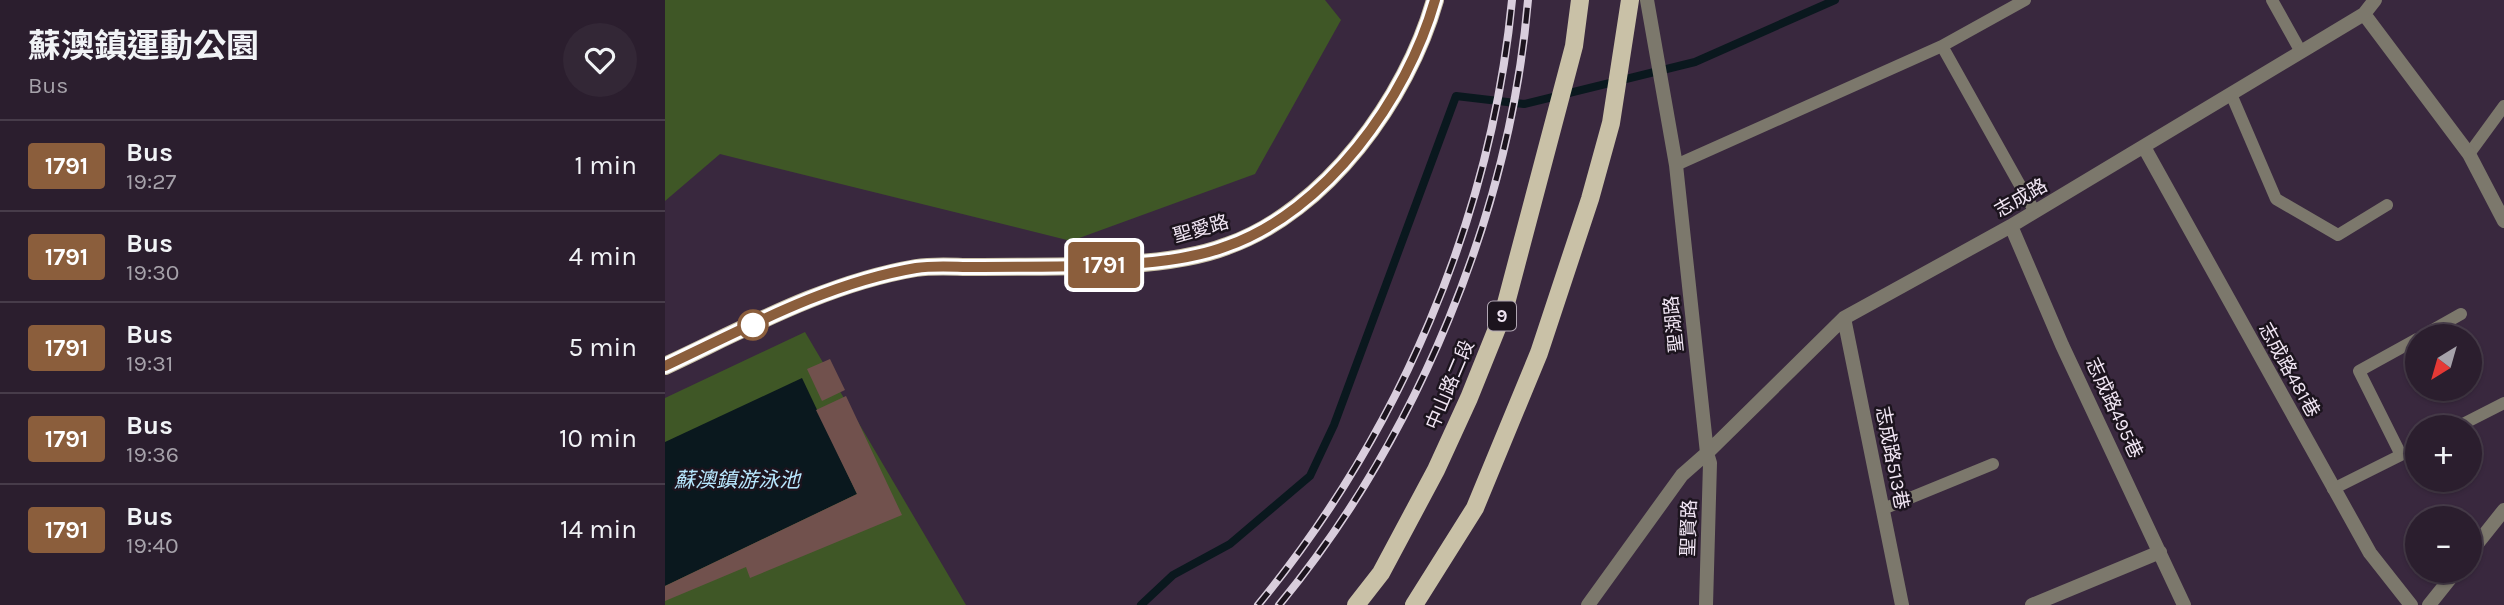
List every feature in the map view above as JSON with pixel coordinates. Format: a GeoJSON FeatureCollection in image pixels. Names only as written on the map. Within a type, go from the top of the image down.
{"type":"FeatureCollection","features":[{"type":"Feature","properties":{"kind":"main road","name":"聖愛路"},"geometry":{"type":"LineString","coordinates":[[665,366],[815,297],[866,278],[919,268],[1127,264],[1162,260],[1227,246],[1256,233],[1290,213],[1316,191],[1385,109],[1410,66],[1429,22],[1435,0]]}},
{"type":"Feature","properties":{"kind":"main road","name":"中山路二段"},"geometry":{"type":"LineString","coordinates":[[1356,605],[1381,573],[1436,470],[1504,311],[1571,59],[1580,0]]}},
{"type":"Feature","properties":{"kind":"main road","name":"9"},"geometry":{"type":"LineString","coordinates":[[1414,605],[1475,508],[1539,353],[1590,199],[1611,123],[1630,0]]}},
{"type":"Feature","properties":{"kind":"street","name":"聖湖路"},"geometry":{"type":"LineString","coordinates":[[1647,0],[1676,165],[1707,453]]}},
{"type":"Feature","properties":{"kind":"street","name":"志成路"},"geometry":{"type":"LineString","coordinates":[[1707,453],[1844,318],[2011,226],[2144,147],[2364,14],[2375,0]]}},
{"type":"Feature","properties":{"kind":"street"},"geometry":{"type":"LineString","coordinates":[[2364,14],[2469,155],[2504,221]]}},
{"type":"Feature","properties":{"kind":"street","name":"志成路481巷"},"geometry":{"type":"LineString","coordinates":[[2144,147],[2370,553],[2411,605]]}},
{"type":"Feature","properties":{"kind":"street","name":"志成路495巷"},"geometry":{"type":"LineString","coordinates":[[2011,226],[2062,345],[2184,605]]}},
{"type":"Feature","properties":{"kind":"street","name":"志成路513巷"},"geometry":{"type":"LineString","coordinates":[[1844,318],[1902,605]]}},
{"type":"Feature","properties":{"kind":"street"},"geometry":{"type":"LineString","coordinates":[[1588,605],[1682,475],[1707,453]]}},
{"type":"Feature","properties":{"kind":"street","name":"聖賢路"},"geometry":{"type":"LineString","coordinates":[[1706,605],[1710,463],[1707,453]]}},
{"type":"Feature","properties":{"kind":"street"},"geometry":{"type":"LineString","coordinates":[[2482,538],[2504,510]]}},
{"type":"Feature","properties":{"kind":"street"},"geometry":{"type":"LineString","coordinates":[[2032,605],[2160,552]]}},
{"type":"Feature","properties":{"kind":"street"},"geometry":{"type":"LineString","coordinates":[[2429,605],[2446,583]]}},
{"type":"Feature","properties":{"kind":"lane"},"geometry":{"type":"LineString","coordinates":[[1676,165],[1942,46],[2025,0]]}},
{"type":"Feature","properties":{"kind":"lane"},"geometry":{"type":"LineString","coordinates":[[2272,0],[2301,52]]}},
{"type":"Feature","properties":{"kind":"lane"},"geometry":{"type":"LineString","coordinates":[[1942,46],[2035,212]]}},
{"type":"Feature","properties":{"kind":"lane"},"geometry":{"type":"LineString","coordinates":[[2231,94],[2276,199],[2338,235],[2387,205]]}},
{"type":"Feature","properties":{"kind":"lane"},"geometry":{"type":"LineString","coordinates":[[2469,155],[2504,106]]}},
{"type":"Feature","properties":{"kind":"lane"},"geometry":{"type":"LineString","coordinates":[[2443,324],[2461,314]]}},
{"type":"Feature","properties":{"kind":"lane"},"geometry":{"type":"LineString","coordinates":[[2401,455],[2359,371],[2405,346]]}},
{"type":"Feature","properties":{"kind":"lane"},"geometry":{"type":"LineString","coordinates":[[2480,415],[2504,403]]}},
{"type":"Feature","properties":{"kind":"lane"},"geometry":{"type":"LineString","coordinates":[[2333,489],[2405,453]]}},
{"type":"Feature","properties":{"kind":"lane"},"geometry":{"type":"LineString","coordinates":[[1883,509],[1993,464]]}},
{"type":"Feature","properties":{"kind":"green space"},"geometry":{"type":"Polygon","coordinates":[[[665,0],[1325,0],[1341,20],[1255,174],[1071,241],[720,154],[665,201],[665,0]]]}},
{"type":"Feature","properties":{"kind":"green space"},"geometry":{"type":"Polygon","coordinates":[[[805,332],[966,605],[665,605],[665,398],[805,332]]]}},
{"type":"Feature","properties":{"kind":"water","name":"蘇澳鎮游泳池"},"geometry":{"type":"Polygon","coordinates":[[[802,378],[857,494],[665,586],[665,442],[802,378]]]}},
{"type":"Feature","properties":{"kind":"building"},"geometry":{"type":"Polygon","coordinates":[[[830,359],[845,390],[822,401],[807,369],[830,359]]]}},
{"type":"Feature","properties":{"kind":"building"},"geometry":{"type":"Polygon","coordinates":[[[846,396],[902,515],[750,578],[746,567],[665,601],[665,586],[857,494],[816,410],[846,396]]]}},
{"type":"Feature","properties":{"kind":"waterway"},"geometry":{"type":"LineString","coordinates":[[1141,605],[1173,575],[1230,544],[1310,476],[1334,425],[1456,96],[1524,104],[1695,62],[1835,0]]}},
{"type":"Feature","properties":{"kind":"railway"},"geometry":{"type":"LineString","coordinates":[[1258,605],[1308,539],[1354,470],[1394,397],[1430,321],[1459,243],[1483,163],[1501,82],[1512,0]]}},
{"type":"Feature","properties":{"kind":"railway"},"geometry":{"type":"LineString","coordinates":[[1279,605],[1328,540],[1373,471],[1413,397],[1448,320],[1477,242],[1501,161],[1518,81],[1528,0]]}},
{"type":"Feature","properties":{"kind":"bus line","name":"1791"},"geometry":{"type":"LineString","coordinates":[[665,366],[815,297],[866,278],[919,268],[1127,264],[1185,257],[1227,246],[1256,233],[1290,213],[1325,183],[1385,109],[1410,66],[1429,22],[1435,0]]}}]}
